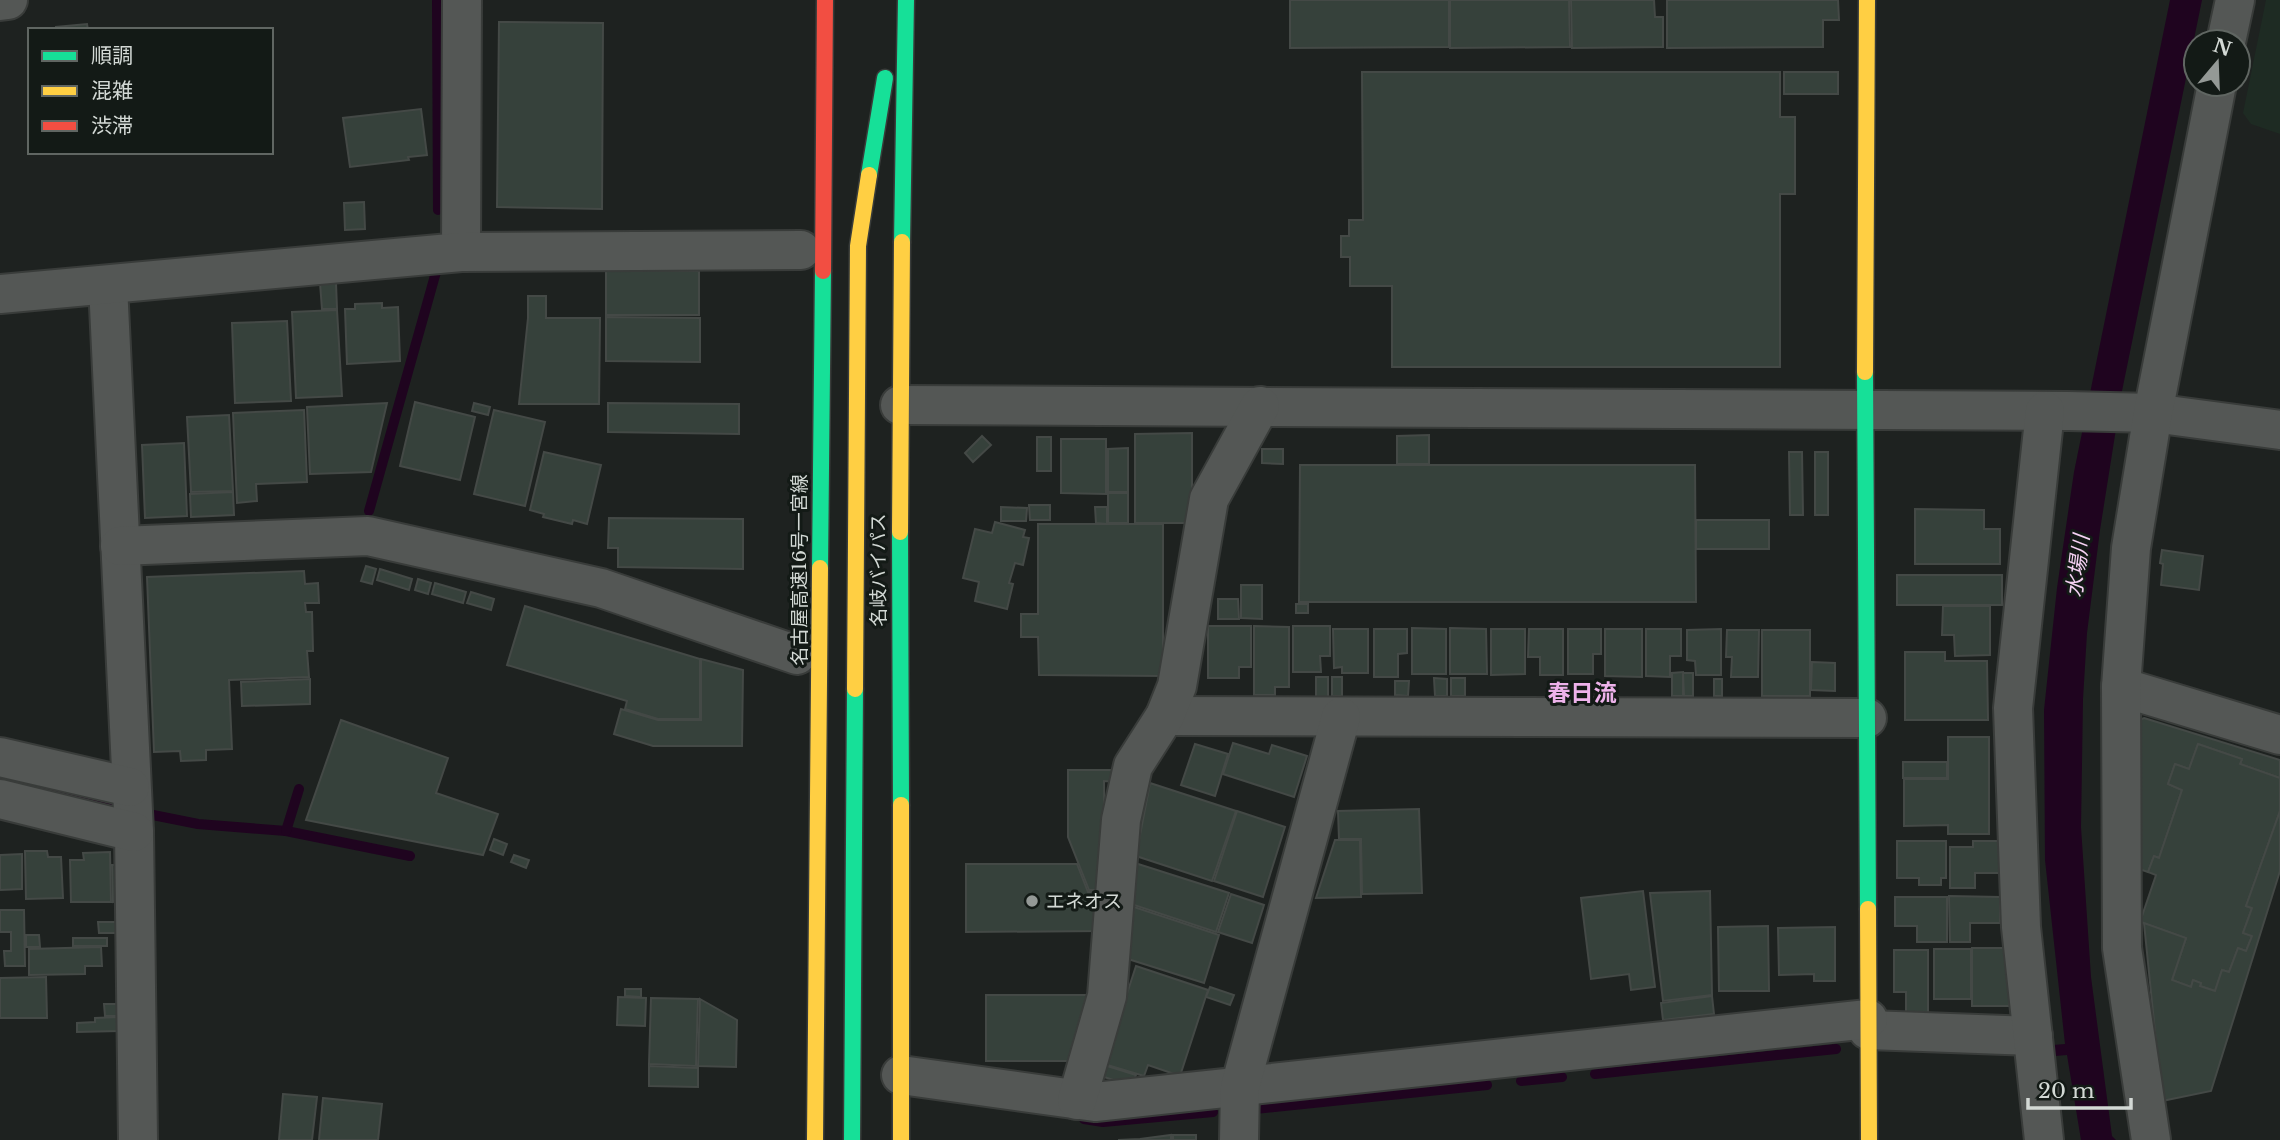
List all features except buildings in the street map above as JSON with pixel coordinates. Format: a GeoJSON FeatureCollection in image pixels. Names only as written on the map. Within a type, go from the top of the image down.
{"type":"FeatureCollection","features":[{"type":"Feature","properties":{"kind":"main road","name":"名古屋高速16号一宮線"},"geometry":{"type":"LineString","coordinates":[[815,1140],[825,0]]}},
{"type":"Feature","properties":{"kind":"main road","name":"名岐バイパス"},"geometry":{"type":"LineString","coordinates":[[901,1140],[900,405],[906,0]]}},
{"type":"Feature","properties":{"kind":"main road"},"geometry":{"type":"LineString","coordinates":[[1867,0],[1865,409],[1869,1140]]}},
{"type":"Feature","properties":{"kind":"main road"},"geometry":{"type":"LineString","coordinates":[[852,1140],[858,246],[886,70],[886,174]]}},
{"type":"Feature","properties":{"kind":"main road"},"geometry":{"type":"LineString","coordinates":[[886,244],[888,1140]]}},
{"type":"Feature","properties":{"kind":"street"},"geometry":{"type":"LineString","coordinates":[[0,1],[8,0]]}},
{"type":"Feature","properties":{"kind":"street"},"geometry":{"type":"LineString","coordinates":[[461,252],[462,0]]}},
{"type":"Feature","properties":{"kind":"street"},"geometry":{"type":"LineString","coordinates":[[2229,28],[2235,0]]}},
{"type":"Feature","properties":{"kind":"street"},"geometry":{"type":"LineString","coordinates":[[2151,1140],[2122,948],[2121,687],[2142,413],[2214,98]]}},
{"type":"Feature","properties":{"kind":"street"},"geometry":{"type":"LineString","coordinates":[[0,294],[461,252],[801,250]]}},
{"type":"Feature","properties":{"kind":"street"},"geometry":{"type":"LineString","coordinates":[[108,285],[134,832],[138,1140]]}},
{"type":"Feature","properties":{"kind":"street"},"geometry":{"type":"LineString","coordinates":[[900,405],[2056,411],[2142,413],[2280,430]]}},
{"type":"Feature","properties":{"kind":"street"},"geometry":{"type":"LineString","coordinates":[[1077,1100],[1107,996],[1121,820],[1133,766],[1165,716],[1177,685],[1209,499],[1260,407]]}},
{"type":"Feature","properties":{"kind":"street"},"geometry":{"type":"LineString","coordinates":[[2044,1140],[2021,927],[2013,708],[2056,411]]}},
{"type":"Feature","properties":{"kind":"street"},"geometry":{"type":"LineString","coordinates":[[120,546],[368,536],[600,589],[797,655]]}},
{"type":"Feature","properties":{"kind":"street"},"geometry":{"type":"LineString","coordinates":[[2121,687],[2280,735]]}},
{"type":"Feature","properties":{"kind":"street"},"geometry":{"type":"LineString","coordinates":[[1165,716],[1867,718]]}},
{"type":"Feature","properties":{"kind":"street"},"geometry":{"type":"LineString","coordinates":[[1239,1140],[1240,1087],[1341,717]]}},
{"type":"Feature","properties":{"kind":"street"},"geometry":{"type":"LineString","coordinates":[[0,757],[130,787]]}},
{"type":"Feature","properties":{"kind":"street"},"geometry":{"type":"LineString","coordinates":[[0,799],[134,832]]}},
{"type":"Feature","properties":{"kind":"street"},"geometry":{"type":"LineString","coordinates":[[901,1075],[1095,1102],[1868,1025],[2034,1036]]}},
{"type":"Feature","properties":{"kind":"shaded area"},"geometry":{"type":"Polygon","coordinates":[[[2266,0],[2280,0],[2280,134],[2251,124],[2243,113],[2246,98],[2252,98],[2252,69],[2266,0]]]}},
{"type":"Feature","properties":{"kind":"water","name":"水場川"},"geometry":{"type":"Polygon","coordinates":[[[2170,0],[2202,0],[2196,28],[2182,28],[2182,98],[2122,391],[2087,633],[2081,827],[2091,977],[2112,1136],[2116,1140],[2081,1140],[2067,1055],[2055,1056],[2053,1045],[2065,1044],[2045,860],[2044,710],[2057,588],[2074,472],[2170,0]]]}},
{"type":"Feature","properties":{"kind":"waterway"},"geometry":{"type":"LineString","coordinates":[[437,0],[438,210]]}},
{"type":"Feature","properties":{"kind":"waterway"},"geometry":{"type":"LineString","coordinates":[[369,511],[436,272]]}},
{"type":"Feature","properties":{"kind":"waterway"},"geometry":{"type":"LineString","coordinates":[[0,779],[123,808]]}},
{"type":"Feature","properties":{"kind":"waterway"},"geometry":{"type":"LineString","coordinates":[[286,831],[299,789]]}},
{"type":"Feature","properties":{"kind":"waterway"},"geometry":{"type":"LineString","coordinates":[[148,814],[198,824],[286,831],[410,856]]}},
{"type":"Feature","properties":{"kind":"waterway"},"geometry":{"type":"LineString","coordinates":[[1595,1074],[1836,1049]]}},
{"type":"Feature","properties":{"kind":"waterway"},"geometry":{"type":"LineString","coordinates":[[1521,1081],[1562,1077]]}},
{"type":"Feature","properties":{"kind":"waterway"},"geometry":{"type":"LineString","coordinates":[[1255,1109],[1487,1085]]}},
{"type":"Feature","properties":{"kind":"waterway"},"geometry":{"type":"LineString","coordinates":[[1084,1119],[1103,1122],[1213,1112]]}},
{"type":"Feature","properties":{"kind":"traffic: fast"},"geometry":{"type":"LineString","coordinates":[[902,242],[906,0]]}},
{"type":"Feature","properties":{"kind":"traffic: fast"},"geometry":{"type":"LineString","coordinates":[[869,175],[885,78]]}},
{"type":"Feature","properties":{"kind":"traffic: fast"},"geometry":{"type":"LineString","coordinates":[[820,568],[823,271]]}},
{"type":"Feature","properties":{"kind":"traffic: fast"},"geometry":{"type":"LineString","coordinates":[[1865,372],[1868,909]]}},
{"type":"Feature","properties":{"kind":"traffic: fast"},"geometry":{"type":"LineString","coordinates":[[900,532],[901,805]]}},
{"type":"Feature","properties":{"kind":"traffic: fast"},"geometry":{"type":"LineString","coordinates":[[852,1140],[855,689]]}},
{"type":"Feature","properties":{"kind":"traffic: slow"},"geometry":{"type":"LineString","coordinates":[[1865,372],[1867,0]]}},
{"type":"Feature","properties":{"kind":"traffic: slow"},"geometry":{"type":"LineString","coordinates":[[855,689],[858,246],[869,175]]}},
{"type":"Feature","properties":{"kind":"traffic: slow"},"geometry":{"type":"LineString","coordinates":[[900,532],[902,242]]}},
{"type":"Feature","properties":{"kind":"traffic: slow"},"geometry":{"type":"LineString","coordinates":[[815,1140],[820,568]]}},
{"type":"Feature","properties":{"kind":"traffic: slow"},"geometry":{"type":"LineString","coordinates":[[901,805],[901,1140]]}},
{"type":"Feature","properties":{"kind":"traffic: slow"},"geometry":{"type":"LineString","coordinates":[[1868,909],[1869,1140]]}},
{"type":"Feature","properties":{"kind":"traffic: jam"},"geometry":{"type":"LineString","coordinates":[[823,271],[825,0]]}},
{"type":"Feature","properties":{"kind":"place","name":"エネオス"},"geometry":{"type":"Point","coordinates":[1032,901]}},
{"type":"Feature","properties":{"kind":"district","name":"春日流"},"geometry":{"type":"Point","coordinates":[1582,693]}}]}
